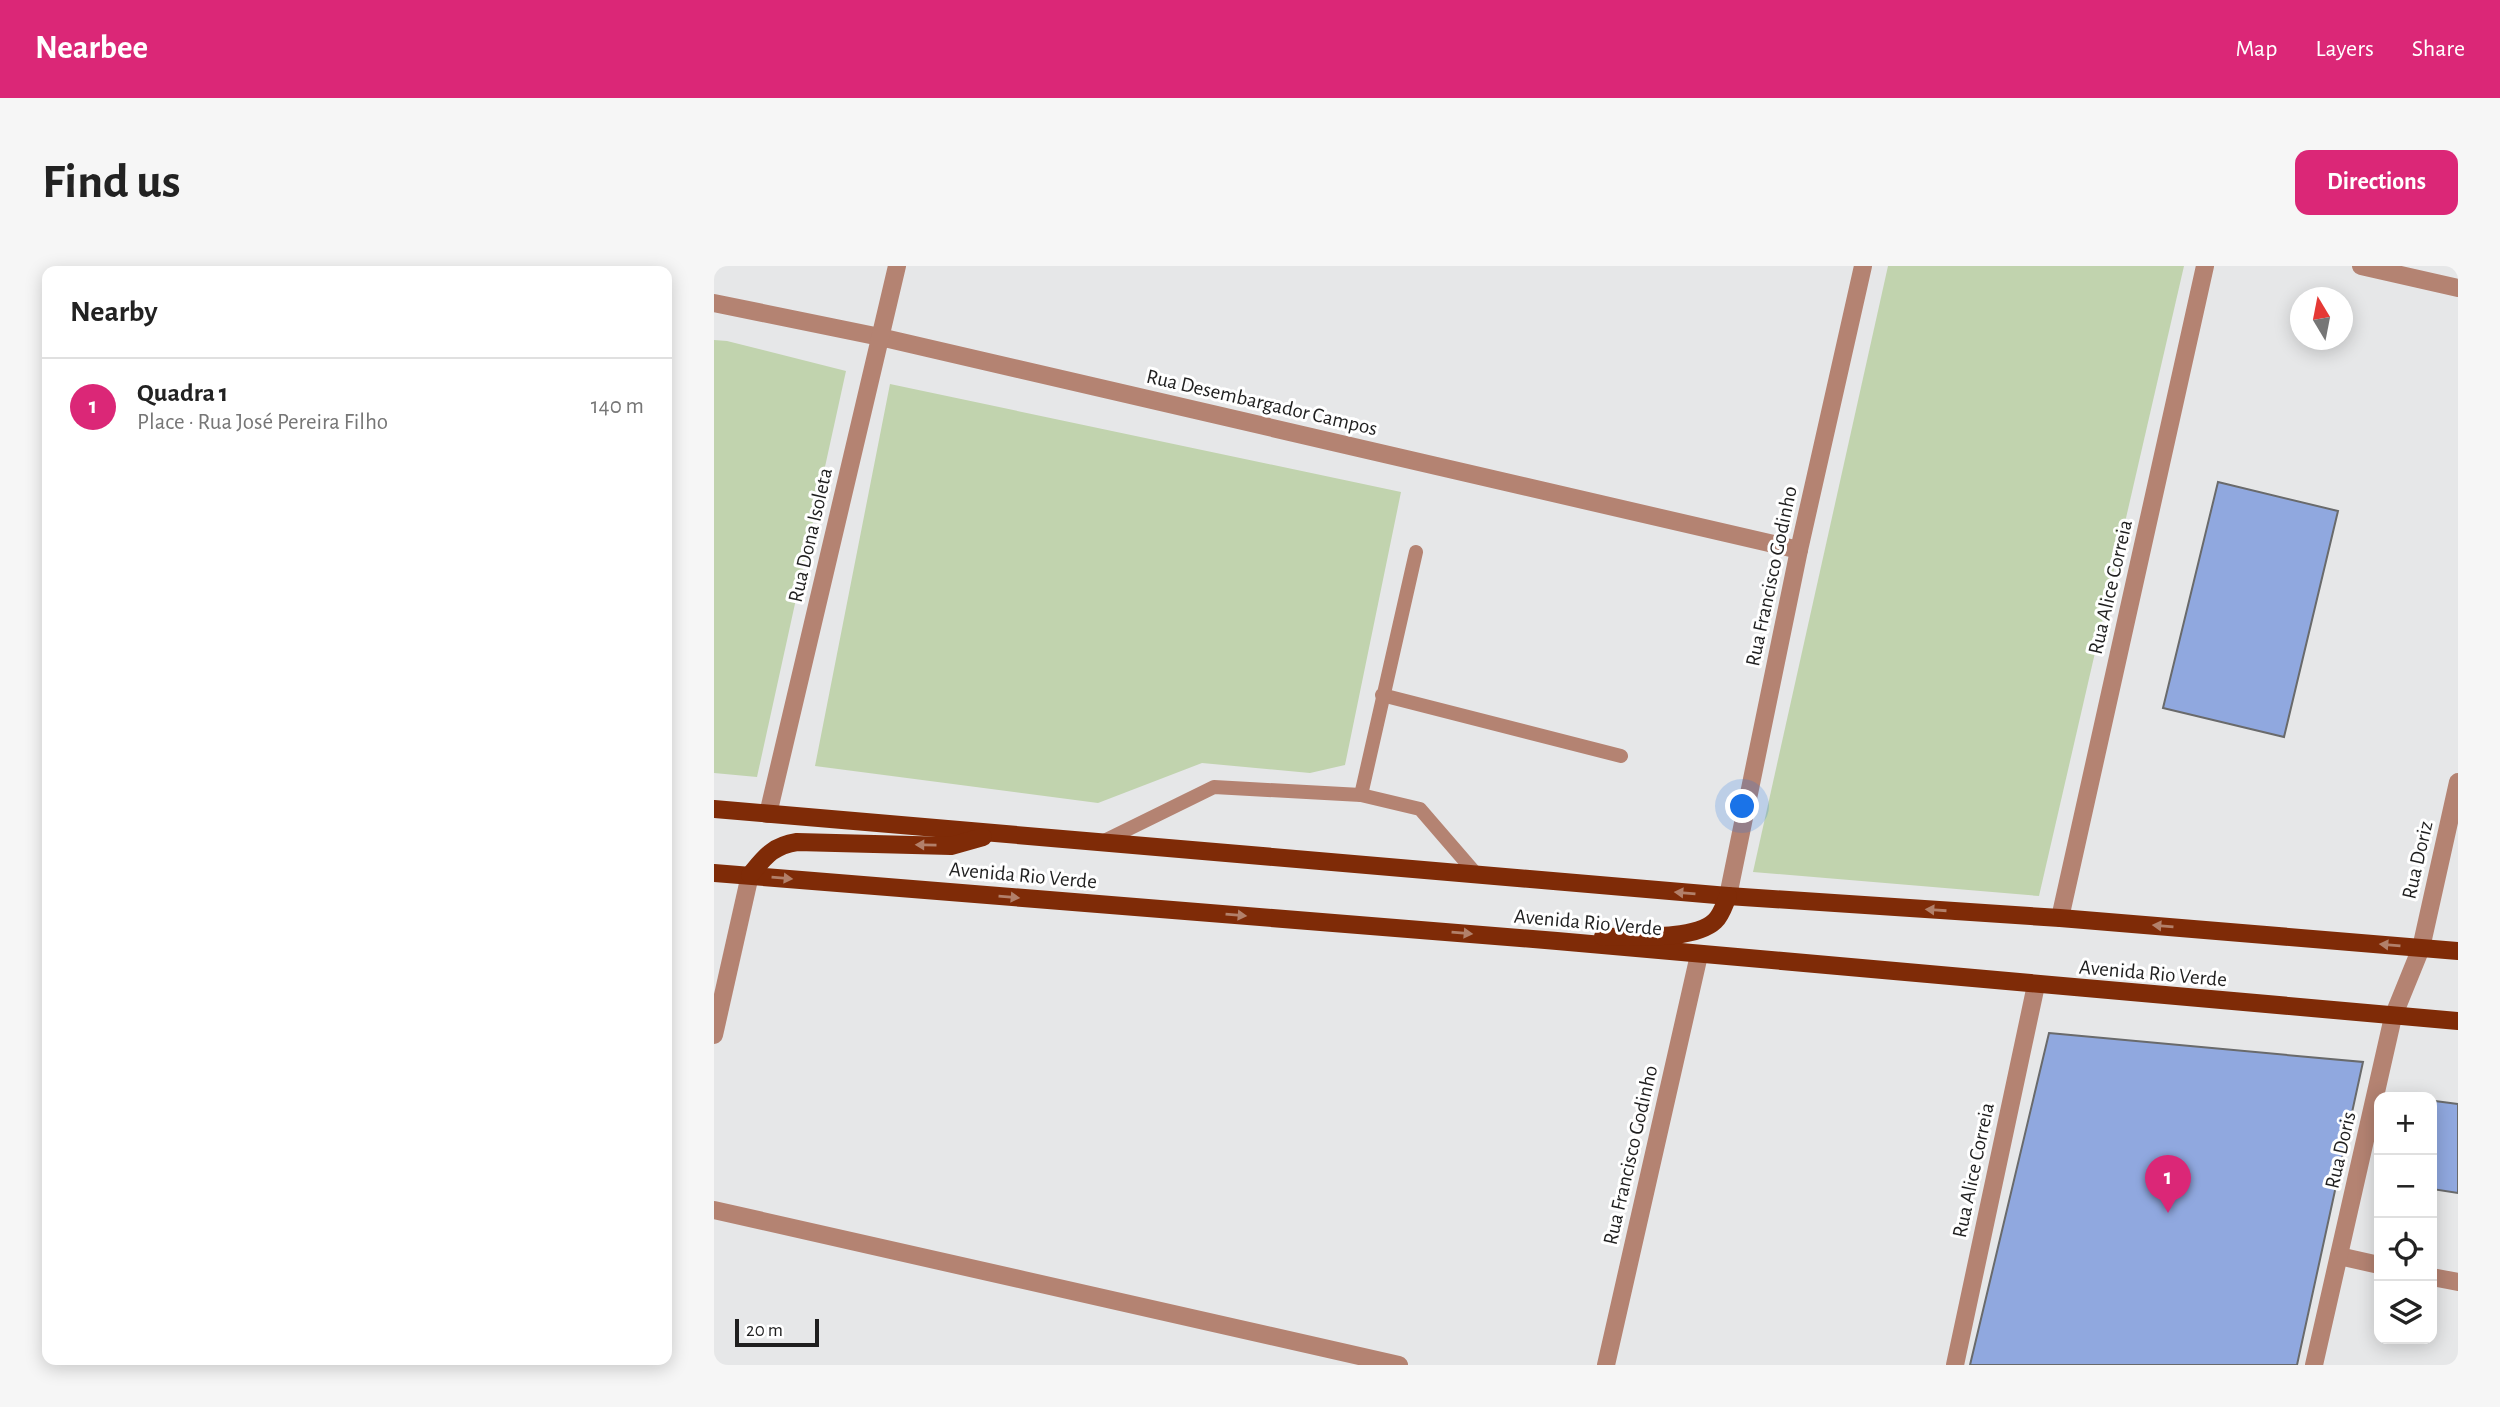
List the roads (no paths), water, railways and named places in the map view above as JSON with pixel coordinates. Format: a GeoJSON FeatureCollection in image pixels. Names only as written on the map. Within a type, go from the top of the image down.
{"type":"FeatureCollection","features":[{"type":"Feature","properties":{"kind":"main road","name":"Avenida Rio Verde"},"geometry":{"type":"LineString","coordinates":[[714,809],[1728,896],[2060,918],[2458,951]]}},
{"type":"Feature","properties":{"kind":"main road"},"geometry":{"type":"LineString","coordinates":[[750,876],[766,856],[781,845],[797,842],[951,846],[993,834]]}},
{"type":"Feature","properties":{"kind":"main road","name":"Avenida Rio Verde"},"geometry":{"type":"LineString","coordinates":[[714,873],[1557,941],[2458,1021]]}},
{"type":"Feature","properties":{"kind":"main road"},"geometry":{"type":"LineString","coordinates":[[1557,941],[1690,932],[1714,921],[1722,912],[1728,896]]}},
{"type":"Feature","properties":{"kind":"street","name":"Rua Dona Isoleta"},"geometry":{"type":"LineString","coordinates":[[768,814],[897,266]]}},
{"type":"Feature","properties":{"kind":"street","name":"Rua Francisco Godinho"},"geometry":{"type":"LineString","coordinates":[[1728,896],[1799,550],[1863,266]]}},
{"type":"Feature","properties":{"kind":"street","name":"Rua Alice Correia"},"geometry":{"type":"LineString","coordinates":[[2060,918],[2205,266]]}},
{"type":"Feature","properties":{"kind":"street"},"geometry":{"type":"LineString","coordinates":[[2361,266],[2458,288]]}},
{"type":"Feature","properties":{"kind":"street","name":"Rua Desembargador Campos"},"geometry":{"type":"LineString","coordinates":[[714,303],[880,337],[1799,550]]}},
{"type":"Feature","properties":{"kind":"street","name":"Rua Doriz"},"geometry":{"type":"LineString","coordinates":[[2421,948],[2458,782]]}},
{"type":"Feature","properties":{"kind":"street"},"geometry":{"type":"LineString","coordinates":[[714,1034],[750,876]]}},
{"type":"Feature","properties":{"kind":"street","name":"Rua Doris"},"geometry":{"type":"LineString","coordinates":[[2315,1365],[2393,1017],[2421,948]]}},
{"type":"Feature","properties":{"kind":"street","name":"Rua Francisco Godinho"},"geometry":{"type":"LineString","coordinates":[[1605,1365],[1699,955]]}},
{"type":"Feature","properties":{"kind":"street","name":"Rua Alice Correia"},"geometry":{"type":"LineString","coordinates":[[1955,1365],[2036,985]]}},
{"type":"Feature","properties":{"kind":"street"},"geometry":{"type":"LineString","coordinates":[[714,1210],[1399,1365]]}},
{"type":"Feature","properties":{"kind":"street"},"geometry":{"type":"LineString","coordinates":[[2339,1256],[2374,1264]]}},
{"type":"Feature","properties":{"kind":"street"},"geometry":{"type":"LineString","coordinates":[[2437,1277],[2458,1282]]}},
{"type":"Feature","properties":{"kind":"lane"},"geometry":{"type":"LineString","coordinates":[[1361,795],[1416,552]]}},
{"type":"Feature","properties":{"kind":"lane"},"geometry":{"type":"LineString","coordinates":[[1382,695],[1620,756]]}},
{"type":"Feature","properties":{"kind":"lane"},"geometry":{"type":"LineString","coordinates":[[1100,844],[1214,787],[1361,795],[1420,809],[1476,875]]}},
{"type":"Feature","properties":{"kind":"place","name":"Quadra 1"},"geometry":{"type":"Point","coordinates":[2168,1213]}}]}
